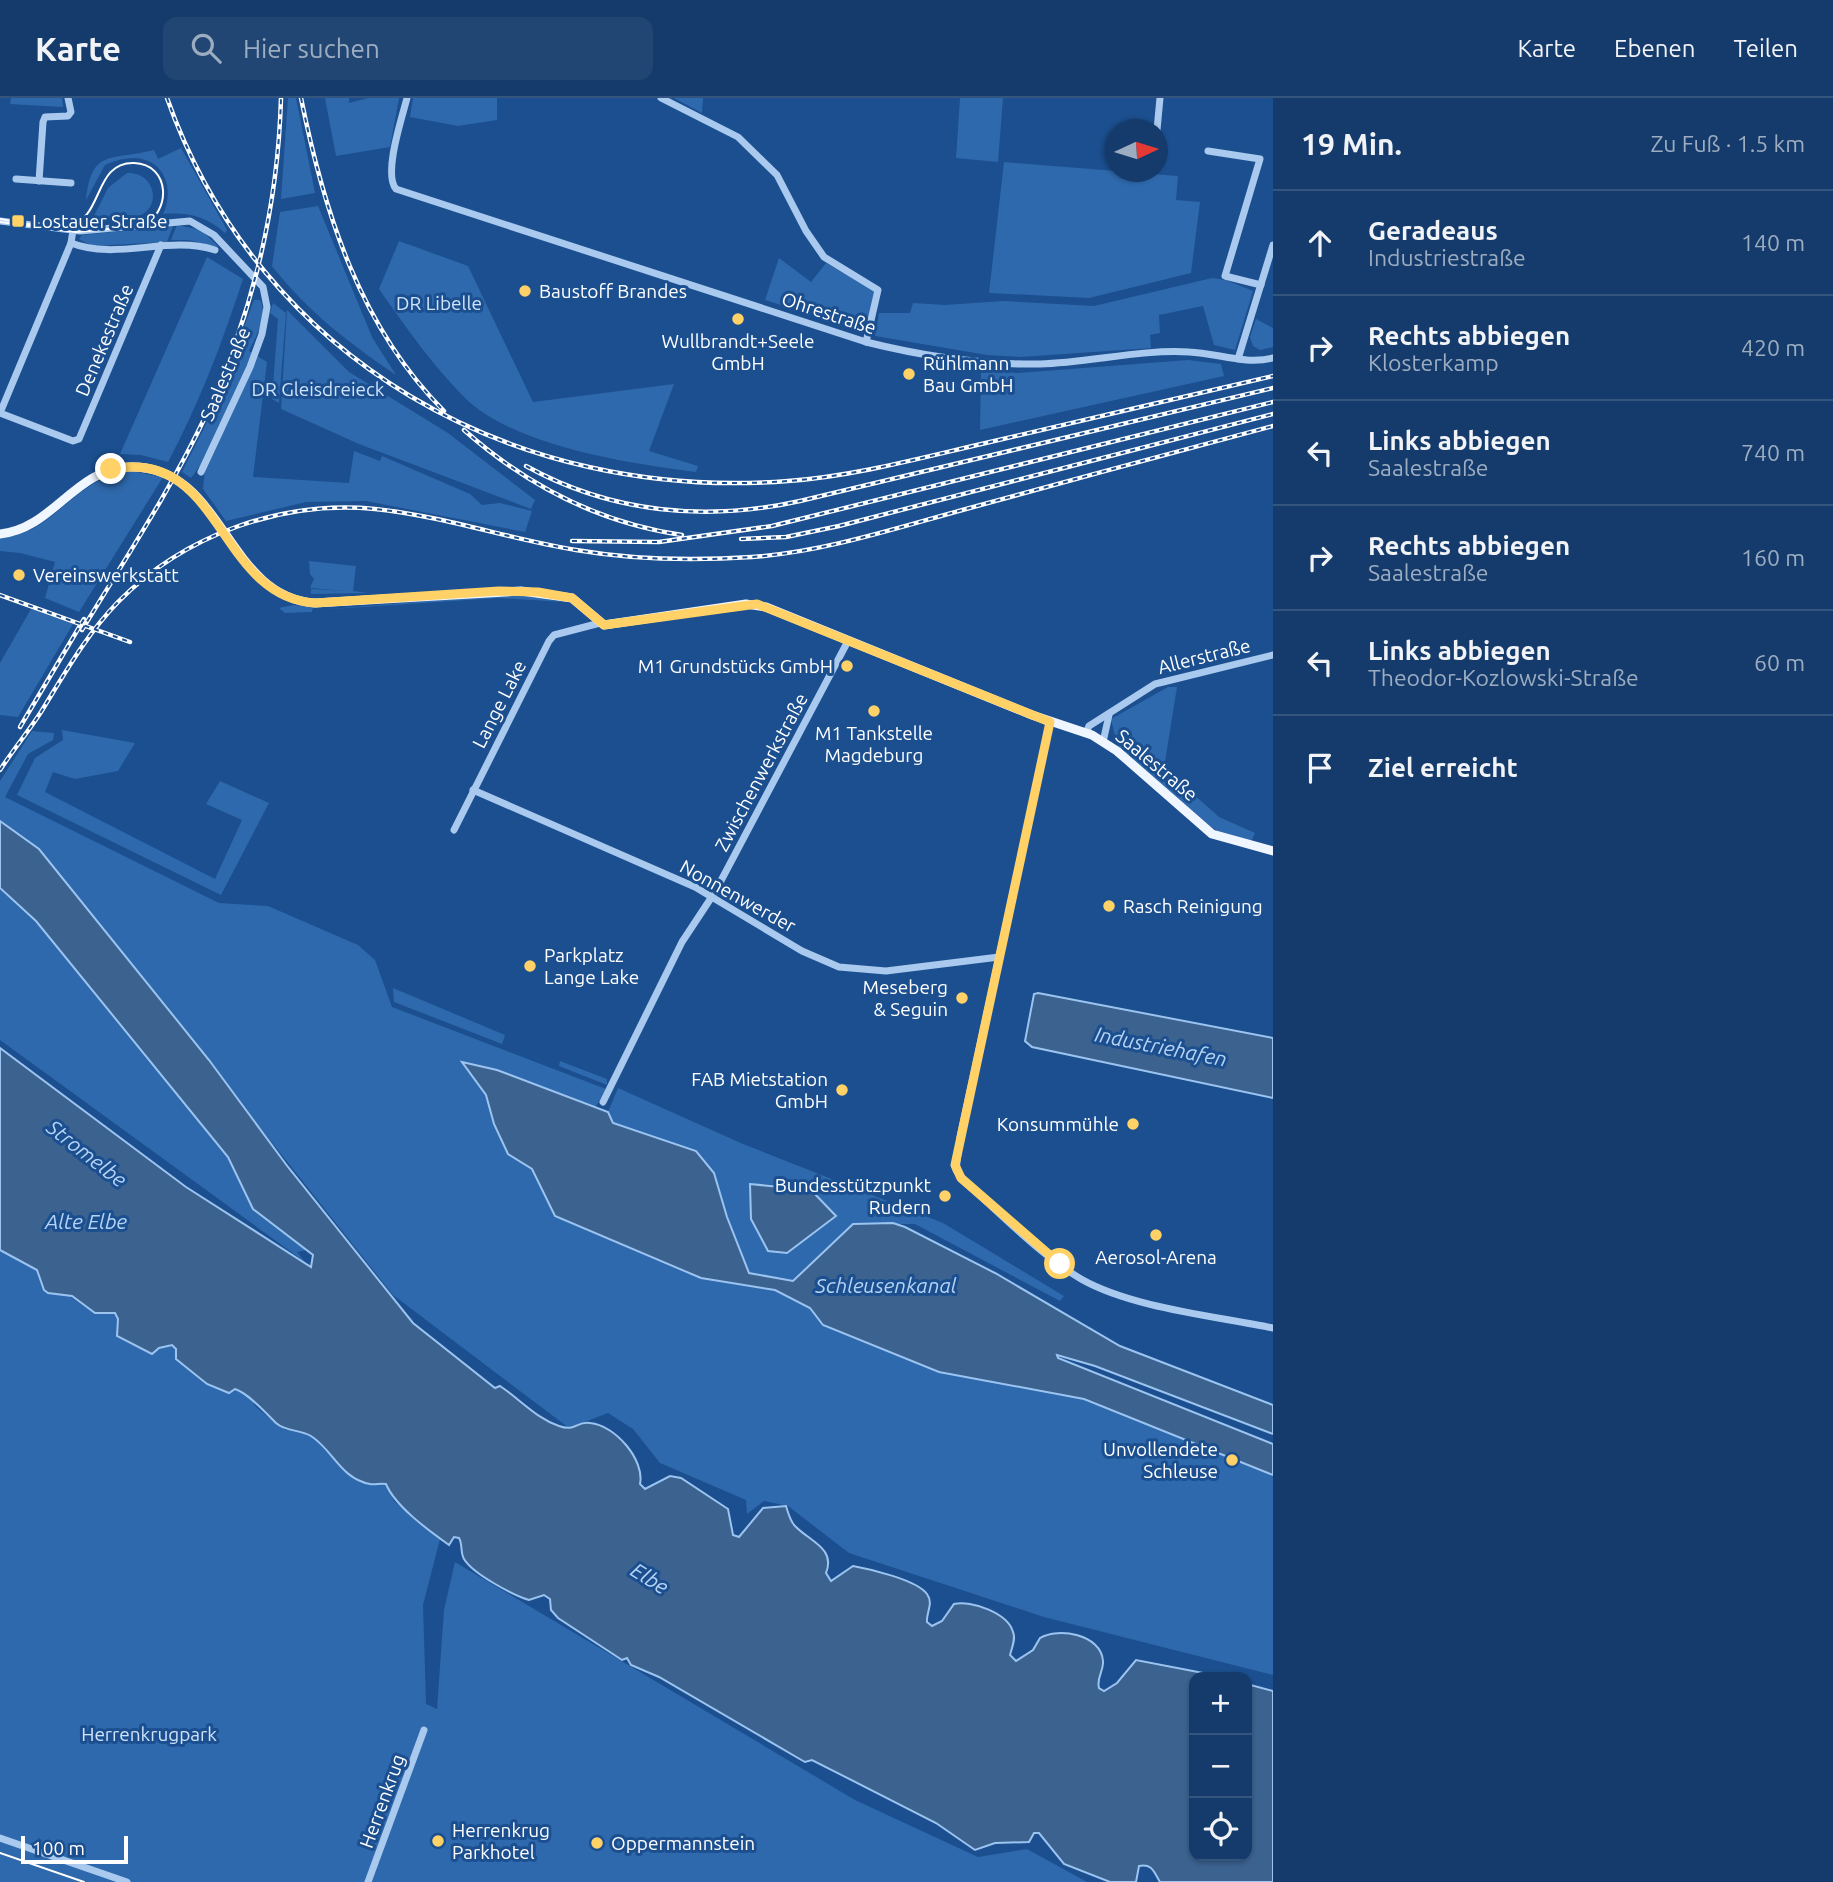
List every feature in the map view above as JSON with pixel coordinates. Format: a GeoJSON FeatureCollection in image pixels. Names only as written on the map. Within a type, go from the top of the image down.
{"type":"FeatureCollection","features":[{"type":"Feature","properties":{"kind":"main road"},"geometry":{"type":"LineString","coordinates":[[0,534],[34,524],[82,483],[111,469],[145,468],[178,480],[199,498],[243,562],[258,579],[294,600],[315,603],[529,592],[572,598],[600,623]]}},
{"type":"Feature","properties":{"kind":"main road","name":"Saalestraße"},"geometry":{"type":"LineString","coordinates":[[600,623],[752,604],[1050,722],[1086,733],[1103,742],[1212,834],[1273,851]]}},
{"type":"Feature","properties":{"kind":"street"},"geometry":{"type":"LineString","coordinates":[[39,181],[43,122],[45,117],[68,116],[71,112],[68,98]]}},
{"type":"Feature","properties":{"kind":"street","name":"Ohrestraße"},"geometry":{"type":"LineString","coordinates":[[407,98],[391,167],[393,187],[866,342],[985,362],[1040,364],[1187,352],[1257,361],[1273,358]]}},
{"type":"Feature","properties":{"kind":"street"},"geometry":{"type":"LineString","coordinates":[[661,98],[704,117],[742,140],[777,175],[806,231],[824,257],[878,290],[866,342]]}},
{"type":"Feature","properties":{"kind":"street"},"geometry":{"type":"LineString","coordinates":[[1158,119],[1160,98]]}},
{"type":"Feature","properties":{"kind":"street"},"geometry":{"type":"LineString","coordinates":[[1208,151],[1260,159],[1225,276],[1261,285]]}},
{"type":"Feature","properties":{"kind":"street"},"geometry":{"type":"LineString","coordinates":[[16,180],[71,183]]}},
{"type":"Feature","properties":{"kind":"street"},"geometry":{"type":"LineString","coordinates":[[0,221],[73,230],[71,243],[0,413]]}},
{"type":"Feature","properties":{"kind":"street","name":"Saalestraße"},"geometry":{"type":"LineString","coordinates":[[73,230],[193,222],[214,235],[263,287],[267,307],[262,334],[250,367],[201,472]]}},
{"type":"Feature","properties":{"kind":"street"},"geometry":{"type":"LineString","coordinates":[[71,243],[92,249],[186,244],[215,250]]}},
{"type":"Feature","properties":{"kind":"street","name":"Denekestraße"},"geometry":{"type":"LineString","coordinates":[[0,413],[71,441],[79,439],[161,245]]}},
{"type":"Feature","properties":{"kind":"street"},"geometry":{"type":"LineString","coordinates":[[1238,359],[1273,245]]}},
{"type":"Feature","properties":{"kind":"street","name":"Lange Lake"},"geometry":{"type":"LineString","coordinates":[[454,830],[554,635],[600,623]]}},
{"type":"Feature","properties":{"kind":"street","name":"Zwischenwerkstraße"},"geometry":{"type":"LineString","coordinates":[[603,1101],[682,942],[713,896],[848,641]]}},
{"type":"Feature","properties":{"kind":"street","name":"Allerstraße"},"geometry":{"type":"LineString","coordinates":[[1086,733],[1089,726],[1160,682],[1273,655]]}},
{"type":"Feature","properties":{"kind":"street"},"geometry":{"type":"LineString","coordinates":[[1103,742],[1109,714]]}},
{"type":"Feature","properties":{"kind":"street"},"geometry":{"type":"LineString","coordinates":[[1050,722],[956,1157],[956,1170],[961,1178],[1060,1264],[1083,1280],[1131,1298],[1273,1328]]}},
{"type":"Feature","properties":{"kind":"street","name":"Nonnenwerder"},"geometry":{"type":"LineString","coordinates":[[473,790],[713,896],[808,954],[839,967],[886,971],[999,957]]}},
{"type":"Feature","properties":{"kind":"street","name":"Herrenkrug"},"geometry":{"type":"LineString","coordinates":[[368,1882],[424,1730]]}},
{"type":"Feature","properties":{"kind":"street"},"geometry":{"type":"LineString","coordinates":[[0,1838],[127,1882]]}},
{"type":"Feature","properties":{"kind":"green space"},"geometry":{"type":"Polygon","coordinates":[[[11,98],[62,98],[63,107],[10,104],[11,98]]]}},
{"type":"Feature","properties":{"kind":"green space"},"geometry":{"type":"Polygon","coordinates":[[[288,98],[296,98],[315,193],[281,199],[288,98]]]}},
{"type":"Feature","properties":{"kind":"green space"},"geometry":{"type":"Polygon","coordinates":[[[325,98],[349,98],[349,103],[368,98],[399,98],[390,147],[336,156],[325,98]]]}},
{"type":"Feature","properties":{"kind":"green space"},"geometry":{"type":"Polygon","coordinates":[[[413,98],[497,98],[497,120],[458,126],[410,117],[413,98]]]}},
{"type":"Feature","properties":{"kind":"green space"},"geometry":{"type":"Polygon","coordinates":[[[674,98],[703,98],[702,113],[674,98]]]}},
{"type":"Feature","properties":{"kind":"green space"},"geometry":{"type":"Polygon","coordinates":[[[960,98],[1003,98],[998,162],[956,158],[960,98]]]}},
{"type":"Feature","properties":{"kind":"green space"},"geometry":{"type":"Polygon","coordinates":[[[181,148],[227,230],[225,233],[197,217],[163,214],[168,198],[166,181],[158,167],[142,159],[127,159],[105,165],[86,200],[93,172],[106,160],[154,150],[158,159],[181,148]]]}},
{"type":"Feature","properties":{"kind":"green space"},"geometry":{"type":"Polygon","coordinates":[[[1004,162],[1105,170],[1105,182],[1168,182],[1168,175],[1178,176],[1176,200],[1200,202],[1191,273],[1089,298],[989,293],[1004,162]]]}},
{"type":"Feature","properties":{"kind":"green space"},"geometry":{"type":"Polygon","coordinates":[[[127,173],[137,174],[150,184],[153,199],[145,213],[125,219],[91,222],[108,188],[127,173]]]}},
{"type":"Feature","properties":{"kind":"green space","name":"DR Libelle"},"geometry":{"type":"Polygon","coordinates":[[[318,206],[372,337],[396,375],[329,325],[272,266],[280,212],[318,206]]]}},
{"type":"Feature","properties":{"kind":"green space"},"geometry":{"type":"Polygon","coordinates":[[[177,225],[201,230],[219,247],[188,240],[171,240],[177,225]]]}},
{"type":"Feature","properties":{"kind":"green space"},"geometry":{"type":"Polygon","coordinates":[[[173,226],[167,242],[92,246],[79,239],[82,235],[173,226]]]}},
{"type":"Feature","properties":{"kind":"green space","name":"DR Libelle"},"geometry":{"type":"Polygon","coordinates":[[[399,241],[468,266],[533,402],[674,384],[649,451],[698,466],[696,472],[639,464],[574,450],[512,429],[486,415],[465,398],[441,372],[379,289],[399,241]]]}},
{"type":"Feature","properties":{"kind":"green space"},"geometry":{"type":"Polygon","coordinates":[[[207,257],[243,279],[200,395],[168,462],[141,455],[120,454],[207,257]]]}},
{"type":"Feature","properties":{"kind":"green space"},"geometry":{"type":"Polygon","coordinates":[[[779,258],[811,282],[826,263],[875,291],[866,332],[765,300],[779,258]]]}},
{"type":"Feature","properties":{"kind":"green space"},"geometry":{"type":"Polygon","coordinates":[[[1212,278],[1226,280],[1253,291],[1235,350],[1214,345],[1203,306],[1159,315],[1160,333],[1150,335],[1151,348],[1021,357],[987,355],[875,336],[879,313],[910,313],[913,303],[945,305],[1003,301],[1094,306],[1212,278]]]}},
{"type":"Feature","properties":{"kind":"green space"},"geometry":{"type":"Polygon","coordinates":[[[254,300],[260,300],[263,312],[249,351],[267,362],[253,477],[349,483],[354,451],[380,461],[382,456],[470,494],[482,505],[500,503],[532,511],[525,532],[366,501],[306,502],[226,521],[203,489],[205,468],[199,467],[191,478],[182,472],[216,404],[254,300]]]}},
{"type":"Feature","properties":{"kind":"green space"},"geometry":{"type":"Polygon","coordinates":[[[273,303],[286,313],[279,403],[272,399],[278,319],[270,313],[273,303]]]}},
{"type":"Feature","properties":{"kind":"green space","name":"DR Gleisdreieck"},"geometry":{"type":"Polygon","coordinates":[[[287,310],[349,372],[448,433],[535,500],[531,509],[359,444],[281,409],[287,310]]]}},
{"type":"Feature","properties":{"kind":"green space"},"geometry":{"type":"Polygon","coordinates":[[[1256,319],[1273,328],[1273,347],[1260,350],[1253,346],[1250,337],[1256,319]]]}},
{"type":"Feature","properties":{"kind":"green space"},"geometry":{"type":"Polygon","coordinates":[[[1188,360],[1221,364],[1224,376],[980,430],[981,370],[1018,373],[1188,360]]]}},
{"type":"Feature","properties":{"kind":"green space"},"geometry":{"type":"Polygon","coordinates":[[[131,471],[163,477],[79,612],[45,598],[55,562],[0,551],[0,538],[36,527],[93,484],[131,471]]]}},
{"type":"Feature","properties":{"kind":"green space"},"geometry":{"type":"Polygon","coordinates":[[[309,561],[356,566],[353,591],[368,593],[311,594],[311,589],[346,591],[310,588],[314,579],[310,574],[309,561]]]}},
{"type":"Feature","properties":{"kind":"green space"},"geometry":{"type":"Polygon","coordinates":[[[513,594],[564,602],[498,598],[317,610],[513,594]]]}},
{"type":"Feature","properties":{"kind":"green space"},"geometry":{"type":"Polygon","coordinates":[[[293,605],[313,607],[312,612],[285,613],[279,608],[293,605]]]}},
{"type":"Feature","properties":{"kind":"green space"},"geometry":{"type":"Polygon","coordinates":[[[31,609],[73,624],[18,717],[0,715],[0,663],[31,609]]]}},
{"type":"Feature","properties":{"kind":"green space"},"geometry":{"type":"Polygon","coordinates":[[[1168,687],[1177,687],[1164,768],[1219,817],[1255,833],[1251,842],[1222,834],[1198,818],[1117,745],[1111,719],[1168,687]]]}},
{"type":"Feature","properties":{"kind":"green space"},"geometry":{"type":"Polygon","coordinates":[[[62,730],[135,743],[118,771],[75,779],[53,772],[45,792],[215,879],[242,820],[206,804],[220,781],[269,803],[221,895],[17,795],[35,758],[63,740],[62,730]]]}},
{"type":"Feature","properties":{"kind":"green space"},"geometry":{"type":"Polygon","coordinates":[[[32,731],[54,733],[53,740],[28,754],[5,797],[219,903],[268,906],[358,945],[375,960],[392,1007],[606,1089],[595,1108],[497,1070],[463,1062],[486,1095],[494,1124],[507,1154],[532,1169],[555,1216],[701,1278],[774,1290],[810,1308],[823,1325],[939,1372],[1084,1399],[1273,1475],[1273,1675],[1044,1617],[849,1553],[788,1506],[764,1501],[747,1514],[746,1500],[660,1463],[633,1429],[608,1413],[569,1428],[393,1295],[39,849],[0,821],[0,781],[32,731]]]}},
{"type":"Feature","properties":{"kind":"green space"},"geometry":{"type":"Polygon","coordinates":[[[0,888],[36,921],[228,1157],[253,1209],[307,1250],[297,1252],[305,1262],[0,1040],[0,888]]]}},
{"type":"Feature","properties":{"kind":"green space"},"geometry":{"type":"Polygon","coordinates":[[[393,988],[505,1035],[502,1044],[394,1002],[393,988]]]}},
{"type":"Feature","properties":{"kind":"green space"},"geometry":{"type":"Polygon","coordinates":[[[560,1061],[607,1079],[607,1085],[559,1066],[560,1061]]]}},
{"type":"Feature","properties":{"kind":"green space"},"geometry":{"type":"Polygon","coordinates":[[[618,1088],[743,1144],[943,1223],[1064,1296],[1060,1301],[915,1224],[853,1224],[793,1281],[749,1273],[727,1217],[714,1173],[696,1152],[612,1123],[608,1112],[618,1088]]]}},
{"type":"Feature","properties":{"kind":"green space","name":"Herrenkrugpark"},"geometry":{"type":"Polygon","coordinates":[[[0,1250],[37,1270],[44,1285],[53,1293],[65,1293],[85,1307],[115,1313],[118,1323],[154,1353],[158,1348],[172,1345],[176,1349],[176,1359],[190,1369],[246,1392],[256,1407],[286,1430],[299,1429],[315,1439],[325,1450],[378,1483],[386,1484],[394,1501],[440,1539],[423,1605],[426,1704],[437,1709],[444,1610],[455,1562],[855,1800],[978,1857],[1027,1849],[1087,1882],[0,1882],[0,1250]]]}},
{"type":"Feature","properties":{"kind":"water"},"geometry":{"type":"Polygon","coordinates":[[[0,821],[39,849],[209,1060],[288,1167],[413,1323],[495,1388],[500,1386],[551,1423],[569,1428],[590,1423],[609,1430],[633,1455],[638,1465],[640,1484],[645,1489],[670,1476],[681,1478],[728,1509],[733,1535],[739,1537],[763,1508],[786,1506],[793,1524],[824,1551],[828,1564],[826,1573],[831,1581],[853,1566],[914,1584],[929,1598],[927,1622],[932,1626],[942,1621],[954,1604],[970,1604],[988,1609],[1010,1625],[1014,1640],[1010,1655],[1016,1661],[1033,1650],[1040,1638],[1057,1633],[1078,1635],[1095,1644],[1100,1652],[1103,1665],[1098,1684],[1104,1691],[1117,1683],[1136,1660],[1198,1672],[1189,1672],[1189,1861],[1252,1861],[1252,1685],[1273,1691],[1273,1882],[1160,1882],[1152,1869],[1143,1865],[1139,1866],[1136,1882],[1110,1882],[1064,1864],[1039,1833],[1034,1833],[1029,1842],[995,1843],[975,1850],[936,1823],[812,1760],[805,1762],[659,1677],[631,1665],[627,1658],[622,1660],[558,1618],[551,1610],[550,1599],[544,1595],[529,1600],[513,1594],[476,1571],[464,1559],[459,1538],[454,1537],[449,1545],[404,1509],[386,1484],[360,1481],[344,1470],[311,1436],[280,1426],[240,1391],[235,1389],[229,1393],[207,1384],[176,1359],[176,1349],[172,1345],[159,1348],[152,1354],[117,1336],[118,1319],[115,1313],[95,1313],[72,1296],[44,1290],[37,1270],[0,1250],[0,1048],[186,1187],[311,1267],[313,1255],[253,1209],[228,1157],[36,921],[0,888],[0,821]]]}},
{"type":"Feature","properties":{"kind":"water","name":"Industriehafen"},"geometry":{"type":"Polygon","coordinates":[[[1034,994],[1273,1038],[1273,1098],[1032,1047],[1025,1041],[1034,994]]]}},
{"type":"Feature","properties":{"kind":"water","name":"Schleusenkanal"},"geometry":{"type":"Polygon","coordinates":[[[462,1062],[497,1070],[608,1112],[613,1123],[696,1151],[714,1173],[727,1217],[749,1273],[793,1281],[853,1224],[893,1223],[995,1273],[1120,1346],[1273,1405],[1273,1434],[1095,1366],[1057,1355],[1058,1358],[1273,1444],[1273,1475],[1084,1399],[939,1372],[823,1325],[810,1308],[775,1290],[701,1278],[555,1216],[532,1169],[508,1154],[494,1124],[486,1095],[462,1062]]]}},
{"type":"Feature","properties":{"kind":"water"},"geometry":{"type":"Polygon","coordinates":[[[750,1184],[811,1190],[836,1216],[787,1253],[768,1251],[751,1219],[750,1184]]]}},
{"type":"Feature","properties":{"kind":"tram line"},"geometry":{"type":"LineString","coordinates":[[0,219],[44,226],[69,226],[88,213],[111,171],[121,165],[134,163],[146,166],[161,180],[162,201],[158,211],[151,220],[141,226],[76,232],[0,222]]}},
{"type":"Feature","properties":{"kind":"tram line"},"geometry":{"type":"LineString","coordinates":[[0,1853],[84,1882]]}},
{"type":"Feature","properties":{"kind":"railway"},"geometry":{"type":"LineString","coordinates":[[167,98],[209,191],[265,272],[332,340],[410,396],[496,438],[589,467],[687,481],[813,479],[890,465],[1273,376]]}},
{"type":"Feature","properties":{"kind":"railway"},"geometry":{"type":"LineString","coordinates":[[82,630],[179,469],[223,375],[260,259],[274,179],[281,98]]}},
{"type":"Feature","properties":{"kind":"railway"},"geometry":{"type":"LineString","coordinates":[[301,98],[321,183],[350,266],[389,343],[444,411]]}},
{"type":"Feature","properties":{"kind":"railway"},"geometry":{"type":"LineString","coordinates":[[526,466],[558,482],[625,503],[694,512],[729,511],[800,501],[1273,388]]}},
{"type":"Feature","properties":{"kind":"railway"},"geometry":{"type":"LineString","coordinates":[[572,541],[659,542],[772,526],[1273,402]]}},
{"type":"Feature","properties":{"kind":"railway"},"geometry":{"type":"LineString","coordinates":[[741,539],[786,537],[839,526],[1273,414]]}},
{"type":"Feature","properties":{"kind":"railway"},"geometry":{"type":"LineString","coordinates":[[0,770],[86,641],[118,602],[144,578],[173,558],[236,527],[270,517],[304,510],[375,509],[426,517],[551,545],[620,556],[664,559],[752,557],[806,550],[860,538],[1273,426]]}},
{"type":"Feature","properties":{"kind":"railway"},"geometry":{"type":"LineString","coordinates":[[464,430],[513,468],[566,499],[622,521],[682,535]]}},
{"type":"Feature","properties":{"kind":"railway"},"geometry":{"type":"LineString","coordinates":[[0,595],[130,642]]}},
{"type":"Feature","properties":{"kind":"railway"},"geometry":{"type":"LineString","coordinates":[[20,727],[84,619]]}},
{"type":"Feature","properties":{"kind":"place","name":"Lostauer Straße"},"geometry":{"type":"Point","coordinates":[18,221]}},
{"type":"Feature","properties":{"kind":"place","name":"Baustoff Brandes"},"geometry":{"type":"Point","coordinates":[525,291]}},
{"type":"Feature","properties":{"kind":"place","name":"Wullbrandt+Seele GmbH"},"geometry":{"type":"Point","coordinates":[738,319]}},
{"type":"Feature","properties":{"kind":"place","name":"Rühlmann Bau GmbH"},"geometry":{"type":"Point","coordinates":[909,374]}},
{"type":"Feature","properties":{"kind":"place","name":"Vereinswerkstatt"},"geometry":{"type":"Point","coordinates":[19,575]}},
{"type":"Feature","properties":{"kind":"place","name":"M1 Grundstücks GmbH"},"geometry":{"type":"Point","coordinates":[847,666]}},
{"type":"Feature","properties":{"kind":"place","name":"M1 Tankstelle Magdeburg"},"geometry":{"type":"Point","coordinates":[874,711]}},
{"type":"Feature","properties":{"kind":"place","name":"Rasch Reinigung"},"geometry":{"type":"Point","coordinates":[1109,906]}},
{"type":"Feature","properties":{"kind":"place","name":"Parkplatz Lange Lake"},"geometry":{"type":"Point","coordinates":[530,966]}},
{"type":"Feature","properties":{"kind":"place","name":"Meseberg & Seguin"},"geometry":{"type":"Point","coordinates":[962,998]}},
{"type":"Feature","properties":{"kind":"place","name":"FAB Mietstation GmbH"},"geometry":{"type":"Point","coordinates":[842,1090]}},
{"type":"Feature","properties":{"kind":"place","name":"Konsummühle"},"geometry":{"type":"Point","coordinates":[1133,1124]}},
{"type":"Feature","properties":{"kind":"place","name":"Bundesstützpunkt Rudern"},"geometry":{"type":"Point","coordinates":[945,1196]}},
{"type":"Feature","properties":{"kind":"place","name":"Aerosol-Arena"},"geometry":{"type":"Point","coordinates":[1156,1235]}},
{"type":"Feature","properties":{"kind":"place","name":"Unvollendete Schleuse"},"geometry":{"type":"Point","coordinates":[1232,1460]}},
{"type":"Feature","properties":{"kind":"place","name":"Herrenkrug Parkhotel"},"geometry":{"type":"Point","coordinates":[438,1841]}},
{"type":"Feature","properties":{"kind":"place","name":"Oppermannstein"},"geometry":{"type":"Point","coordinates":[597,1843]}},
{"type":"Feature","properties":{"kind":"route"},"geometry":{"type":"LineString","coordinates":[[111,469],[145,468],[167,474],[186,485],[211,513],[243,562],[258,579],[279,594],[294,600],[315,603],[499,591],[538,592],[577,600],[604,625],[757,604],[1050,722],[955,1165],[961,1178],[1060,1264]]}},
{"type":"Feature","properties":{"kind":"water label","name":"Stromelbe"},"geometry":{"type":"Point","coordinates":[87,1153]}},
{"type":"Feature","properties":{"kind":"water label","name":"Alte Elbe"},"geometry":{"type":"Point","coordinates":[86,1221]}},
{"type":"Feature","properties":{"kind":"water label","name":"Elbe"},"geometry":{"type":"Point","coordinates":[650,1578]}}]}
